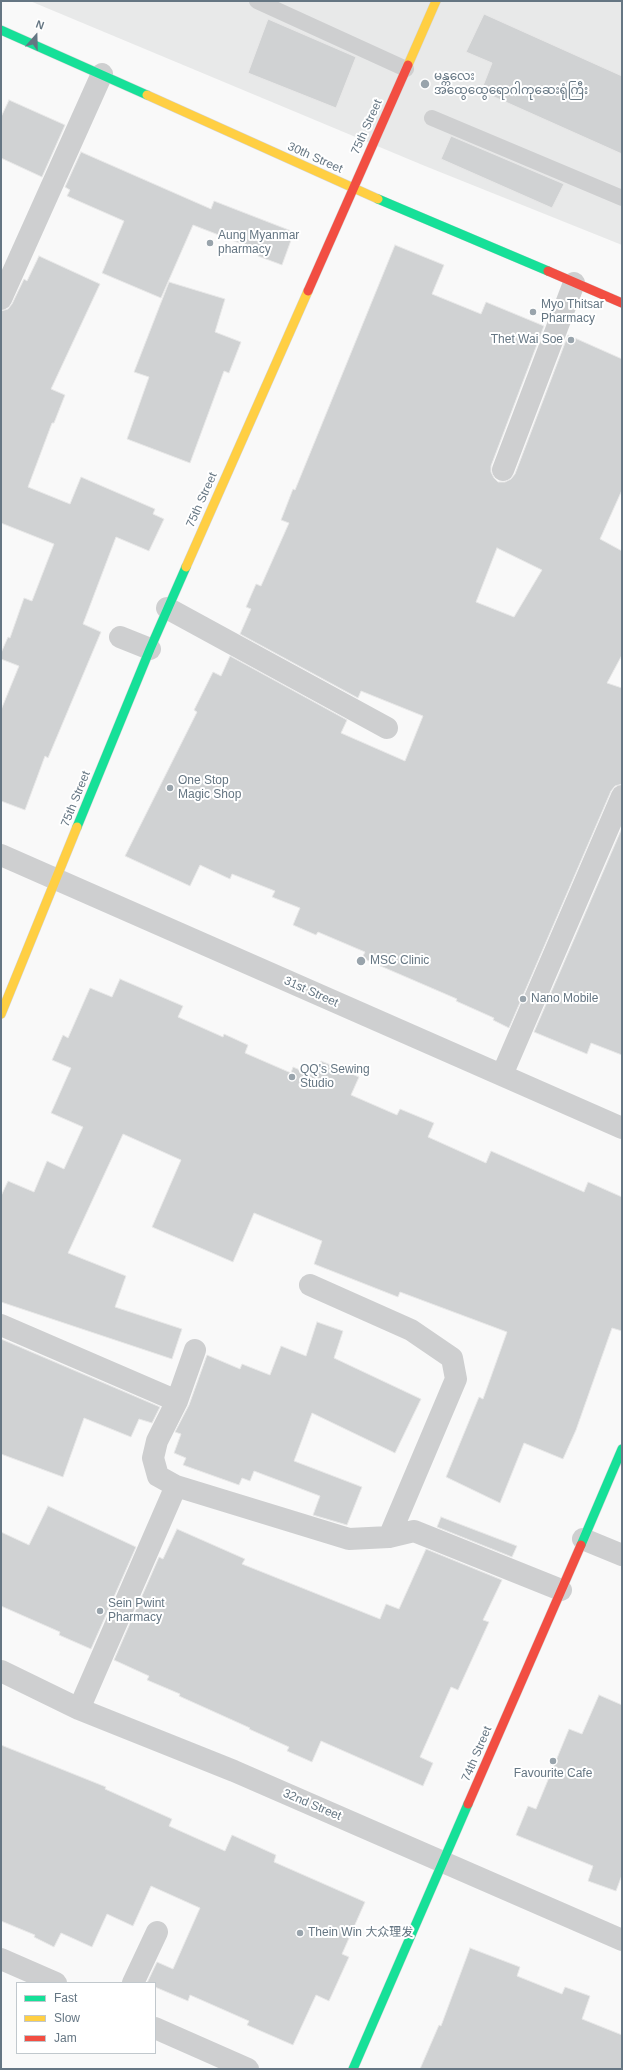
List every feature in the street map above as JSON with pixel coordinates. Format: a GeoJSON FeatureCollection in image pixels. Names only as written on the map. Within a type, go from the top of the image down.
{"type":"FeatureCollection","features":[{"type":"Feature","properties":{"kind":"street","name":"75th Street"},"geometry":{"type":"LineString","coordinates":[[1,1014],[167,608],[436,1]]}},
{"type":"Feature","properties":{"kind":"street","name":"30th Street"},"geometry":{"type":"LineString","coordinates":[[1,30],[102,74],[353,188],[574,283],[622,302]]}},
{"type":"Feature","properties":{"kind":"street"},"geometry":{"type":"LineString","coordinates":[[1,299],[102,74]]}},
{"type":"Feature","properties":{"kind":"street"},"geometry":{"type":"LineString","coordinates":[[503,470],[574,283]]}},
{"type":"Feature","properties":{"kind":"street"},"geometry":{"type":"LineString","coordinates":[[167,608],[387,728]]}},
{"type":"Feature","properties":{"kind":"street"},"geometry":{"type":"LineString","coordinates":[[120,637],[150,649]]}},
{"type":"Feature","properties":{"kind":"street"},"geometry":{"type":"LineString","coordinates":[[502,1075],[622,796]]}},
{"type":"Feature","properties":{"kind":"street","name":"31st Street"},"geometry":{"type":"LineString","coordinates":[[1,855],[622,1128]]}},
{"type":"Feature","properties":{"kind":"street"},"geometry":{"type":"LineString","coordinates":[[310,1285],[411,1330],[452,1358],[456,1379],[389,1537]]}},
{"type":"Feature","properties":{"kind":"street"},"geometry":{"type":"LineString","coordinates":[[1,1325],[177,1401]]}},
{"type":"Feature","properties":{"kind":"street"},"geometry":{"type":"LineString","coordinates":[[194,1350],[177,1401],[157,1441],[153,1458],[158,1476],[176,1486],[349,1539],[389,1537],[414,1531],[561,1590]]}},
{"type":"Feature","properties":{"kind":"street","name":"74th Street"},"geometry":{"type":"LineString","coordinates":[[353,2069],[622,1449]]}},
{"type":"Feature","properties":{"kind":"street"},"geometry":{"type":"LineString","coordinates":[[79,1709],[176,1486]]}},
{"type":"Feature","properties":{"kind":"street"},"geometry":{"type":"LineString","coordinates":[[583,1539],[622,1554]]}},
{"type":"Feature","properties":{"kind":"street","name":"32nd Street"},"geometry":{"type":"LineString","coordinates":[[1,1671],[79,1709],[234,1771],[622,1940]]}},
{"type":"Feature","properties":{"kind":"street"},"geometry":{"type":"LineString","coordinates":[[134,1982],[157,1932]]}},
{"type":"Feature","properties":{"kind":"street"},"geometry":{"type":"LineString","coordinates":[[1,1959],[54,1982]]}},
{"type":"Feature","properties":{"kind":"street"},"geometry":{"type":"LineString","coordinates":[[156,2028],[248,2069]]}},
{"type":"Feature","properties":{"kind":"lane"},"geometry":{"type":"LineString","coordinates":[[257,1],[406,69]]}},
{"type":"Feature","properties":{"kind":"lane"},"geometry":{"type":"LineString","coordinates":[[432,118],[622,198]]}},
{"type":"Feature","properties":{"kind":"shaded area","name":"မန္တလေး အထွေထွေရောဂါကုဆေးရုံကြီး"},"geometry":{"type":"Polygon","coordinates":[[[30,1],[622,1],[622,245],[425,166],[30,1]]]}},
{"type":"Feature","properties":{"kind":"building"},"geometry":{"type":"Polygon","coordinates":[[[484,14],[622,76],[622,154],[481,91],[492,63],[466,52],[484,14]]]}},
{"type":"Feature","properties":{"kind":"building"},"geometry":{"type":"Polygon","coordinates":[[[268,19],[356,57],[336,108],[248,73],[268,19]]]}},
{"type":"Feature","properties":{"kind":"building"},"geometry":{"type":"Polygon","coordinates":[[[9,100],[65,125],[42,177],[1,158],[1,117],[9,100]]]}},
{"type":"Feature","properties":{"kind":"building"},"geometry":{"type":"Polygon","coordinates":[[[451,136],[564,184],[552,208],[441,159],[451,136]]]}},
{"type":"Feature","properties":{"kind":"building"},"geometry":{"type":"Polygon","coordinates":[[[81,152],[211,209],[214,201],[294,232],[282,265],[258,256],[260,251],[193,225],[161,298],[102,273],[124,221],[67,196],[70,190],[65,187],[81,152]]]}},
{"type":"Feature","properties":{"kind":"building"},"geometry":{"type":"Polygon","coordinates":[[[395,245],[444,265],[432,294],[481,314],[486,302],[544,326],[491,466],[491,472],[498,482],[505,482],[511,479],[515,474],[568,335],[622,359],[622,490],[600,539],[622,551],[622,655],[607,683],[622,688],[622,784],[615,786],[611,791],[509,1028],[493,1020],[494,1018],[456,1001],[457,999],[362,958],[365,952],[318,932],[316,935],[293,925],[300,908],[272,897],[275,891],[232,874],[230,879],[200,865],[190,886],[125,856],[197,712],[194,710],[213,672],[221,676],[230,656],[347,720],[341,733],[405,761],[423,716],[361,691],[358,698],[240,634],[251,609],[246,607],[256,584],[261,586],[289,523],[281,520],[293,489],[295,490],[395,245]],[[497,548],[476,602],[514,617],[542,570],[497,548]]]}},
{"type":"Feature","properties":{"kind":"building"},"geometry":{"type":"Polygon","coordinates":[[[39,256],[100,284],[51,389],[65,395],[54,423],[52,423],[28,487],[70,504],[81,477],[155,509],[153,514],[164,519],[149,551],[116,537],[83,624],[101,632],[48,758],[45,756],[25,810],[1,801],[1,710],[19,666],[1,659],[1,653],[8,637],[10,638],[24,598],[32,601],[54,544],[1,523],[1,311],[8,309],[12,304],[24,279],[27,281],[39,256]]]}},
{"type":"Feature","properties":{"kind":"building"},"geometry":{"type":"Polygon","coordinates":[[[169,282],[225,299],[215,332],[241,342],[229,373],[224,371],[190,463],[127,439],[149,377],[134,372],[169,282]]]}},
{"type":"Feature","properties":{"kind":"building"},"geometry":{"type":"Polygon","coordinates":[[[622,828],[622,1055],[591,1043],[587,1054],[534,1032],[622,828]]]}},
{"type":"Feature","properties":{"kind":"building"},"geometry":{"type":"Polygon","coordinates":[[[120,979],[183,1006],[178,1017],[223,1037],[224,1034],[248,1045],[245,1053],[291,1073],[293,1067],[314,1076],[321,1061],[359,1077],[351,1095],[397,1115],[400,1109],[434,1123],[428,1137],[486,1163],[491,1151],[584,1192],[588,1182],[622,1197],[622,1331],[612,1328],[576,1430],[563,1459],[524,1443],[500,1503],[446,1477],[479,1397],[483,1399],[507,1332],[400,1292],[398,1297],[314,1264],[322,1241],[254,1213],[233,1262],[152,1227],[181,1160],[123,1134],[68,1253],[126,1276],[115,1307],[182,1329],[172,1359],[1,1302],[1,1196],[8,1181],[34,1192],[47,1161],[64,1169],[83,1127],[51,1113],[71,1068],[52,1060],[63,1035],[68,1038],[90,988],[112,997],[120,979]]]}},
{"type":"Feature","properties":{"kind":"building"},"geometry":{"type":"Polygon","coordinates":[[[317,1322],[343,1331],[334,1358],[421,1399],[395,1453],[312,1413],[294,1461],[362,1487],[347,1525],[313,1515],[320,1496],[254,1471],[250,1481],[242,1478],[239,1485],[183,1465],[186,1458],[174,1453],[181,1434],[175,1432],[189,1405],[207,1355],[240,1369],[242,1364],[270,1375],[281,1346],[306,1356],[317,1322]]]}},
{"type":"Feature","properties":{"kind":"building"},"geometry":{"type":"Polygon","coordinates":[[[1,1339],[160,1407],[152,1423],[139,1419],[131,1437],[84,1418],[63,1477],[1,1454],[1,1339]]]}},
{"type":"Feature","properties":{"kind":"building"},"geometry":{"type":"Polygon","coordinates":[[[48,1506],[136,1547],[91,1649],[59,1635],[60,1632],[1,1606],[1,1532],[29,1545],[48,1506]]]}},
{"type":"Feature","properties":{"kind":"building"},"geometry":{"type":"Polygon","coordinates":[[[441,1517],[517,1546],[512,1557],[437,1527],[441,1517]]]}},
{"type":"Feature","properties":{"kind":"building"},"geometry":{"type":"Polygon","coordinates":[[[177,1529],[245,1559],[242,1564],[380,1619],[386,1604],[399,1609],[426,1549],[502,1580],[483,1620],[489,1622],[458,1690],[451,1687],[420,1757],[433,1763],[423,1786],[321,1741],[312,1762],[287,1751],[289,1747],[179,1696],[180,1694],[147,1680],[149,1676],[114,1660],[159,1557],[163,1559],[177,1529]]]}},
{"type":"Feature","properties":{"kind":"building"},"geometry":{"type":"Polygon","coordinates":[[[599,1695],[622,1705],[622,1875],[616,1891],[588,1881],[593,1866],[516,1835],[528,1806],[536,1809],[569,1729],[582,1734],[599,1695]]]}},
{"type":"Feature","properties":{"kind":"building"},"geometry":{"type":"Polygon","coordinates":[[[1,1745],[106,1787],[105,1789],[172,1819],[169,1826],[225,1851],[232,1835],[276,1855],[274,1862],[365,1902],[342,1954],[349,1957],[329,2001],[316,1995],[293,2045],[247,2025],[249,2021],[190,1995],[188,2001],[156,1987],[156,1982],[147,1982],[157,1962],[173,1969],[200,1908],[151,1886],[133,1926],[107,1914],[92,1947],[61,1933],[54,1947],[34,1937],[35,1935],[1,1921],[1,1745]]]}},
{"type":"Feature","properties":{"kind":"building"},"geometry":{"type":"Polygon","coordinates":[[[470,1948],[520,1967],[517,1976],[562,1994],[565,1987],[590,1996],[582,2019],[622,2035],[622,2069],[420,2069],[439,2025],[441,2026],[470,1948]]]}},
{"type":"Feature","properties":{"kind":"traffic: fast"},"geometry":{"type":"LineString","coordinates":[[1,30],[147,95]]}},
{"type":"Feature","properties":{"kind":"traffic: fast"},"geometry":{"type":"LineString","coordinates":[[378,199],[548,271]]}},
{"type":"Feature","properties":{"kind":"traffic: fast"},"geometry":{"type":"LineString","coordinates":[[77,827],[150,649],[186,567]]}},
{"type":"Feature","properties":{"kind":"traffic: fast"},"geometry":{"type":"LineString","coordinates":[[581,1545],[622,1449]]}},
{"type":"Feature","properties":{"kind":"traffic: fast"},"geometry":{"type":"LineString","coordinates":[[353,2069],[468,1804]]}},
{"type":"Feature","properties":{"kind":"traffic: slow"},"geometry":{"type":"LineString","coordinates":[[408,65],[436,1]]}},
{"type":"Feature","properties":{"kind":"traffic: slow"},"geometry":{"type":"LineString","coordinates":[[147,95],[378,199]]}},
{"type":"Feature","properties":{"kind":"traffic: slow"},"geometry":{"type":"LineString","coordinates":[[186,567],[308,291]]}},
{"type":"Feature","properties":{"kind":"traffic: slow"},"geometry":{"type":"LineString","coordinates":[[1,1014],[77,827]]}},
{"type":"Feature","properties":{"kind":"traffic: jam"},"geometry":{"type":"LineString","coordinates":[[308,291],[408,65]]}},
{"type":"Feature","properties":{"kind":"traffic: jam"},"geometry":{"type":"LineString","coordinates":[[548,271],[622,303]]}},
{"type":"Feature","properties":{"kind":"traffic: jam"},"geometry":{"type":"LineString","coordinates":[[468,1804],[581,1545]]}},
{"type":"Feature","properties":{"kind":"place","name":"မန္တလေး အထွေထွေရောဂါကုဆေးရုံကြီး"},"geometry":{"type":"Point","coordinates":[425,84]}},
{"type":"Feature","properties":{"kind":"place","name":"Aung Myanmar pharmacy"},"geometry":{"type":"Point","coordinates":[210,243]}},
{"type":"Feature","properties":{"kind":"place","name":"Myo Thitsar Pharmacy"},"geometry":{"type":"Point","coordinates":[533,312]}},
{"type":"Feature","properties":{"kind":"place","name":"Thet Wai Soe"},"geometry":{"type":"Point","coordinates":[571,340]}},
{"type":"Feature","properties":{"kind":"place","name":"One Stop Magic Shop"},"geometry":{"type":"Point","coordinates":[170,788]}},
{"type":"Feature","properties":{"kind":"place","name":"MSC Clinic"},"geometry":{"type":"Point","coordinates":[361,961]}},
{"type":"Feature","properties":{"kind":"place","name":"Nano Mobile"},"geometry":{"type":"Point","coordinates":[523,999]}},
{"type":"Feature","properties":{"kind":"place","name":"QQ's Sewing Studio"},"geometry":{"type":"Point","coordinates":[292,1077]}},
{"type":"Feature","properties":{"kind":"place","name":"Sein Pwint Pharmacy"},"geometry":{"type":"Point","coordinates":[100,1611]}},
{"type":"Feature","properties":{"kind":"place","name":"Favourite Cafe"},"geometry":{"type":"Point","coordinates":[553,1761]}},
{"type":"Feature","properties":{"kind":"place","name":"Thein Win 大众理发"},"geometry":{"type":"Point","coordinates":[300,1933]}}]}
